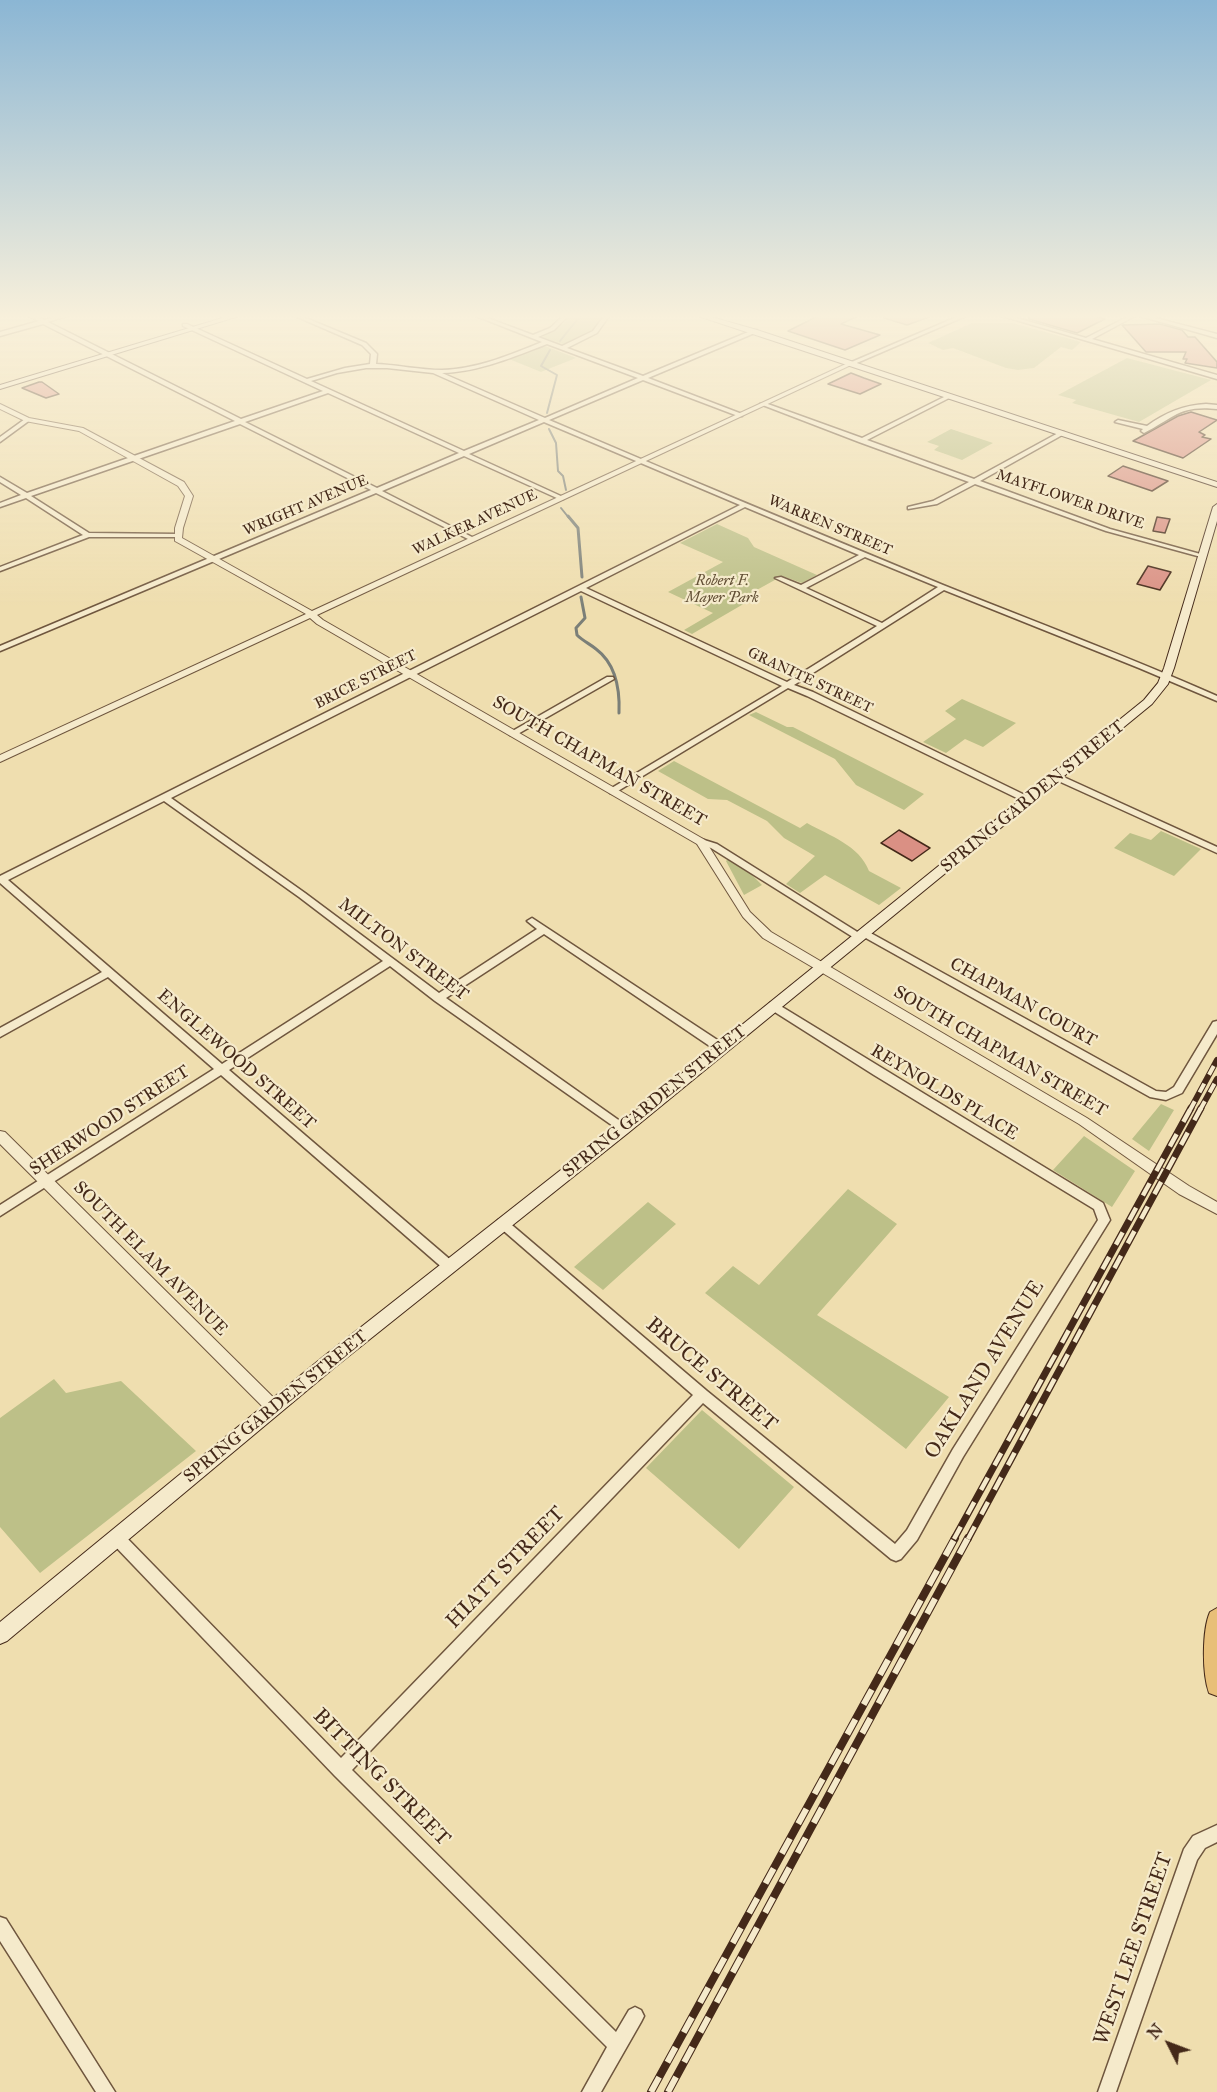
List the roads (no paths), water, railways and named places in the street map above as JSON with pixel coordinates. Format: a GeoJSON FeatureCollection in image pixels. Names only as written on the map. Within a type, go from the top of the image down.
{"type":"FeatureCollection","features":[{"type":"Feature","properties":{"kind":"main road"},"geometry":{"type":"LineString","coordinates":[[1003,414],[1217,485]]}},
{"type":"Feature","properties":{"kind":"main road","name":"SPRING GARDEN STREET"},"geometry":{"type":"LineString","coordinates":[[0,1634],[274,1408],[502,1223],[623,1129],[1148,702],[1166,677],[1217,507]]}},
{"type":"Feature","properties":{"kind":"main road"},"geometry":{"type":"LineString","coordinates":[[1217,1619],[1215,1659],[1217,1685]]}},
{"type":"Feature","properties":{"kind":"street"},"geometry":{"type":"LineString","coordinates":[[0,569],[88,535],[177,536],[189,496],[181,484],[81,429],[27,420],[15,414]]}},
{"type":"Feature","properties":{"kind":"street"},"geometry":{"type":"LineString","coordinates":[[222,414],[472,539]]}},
{"type":"Feature","properties":{"kind":"street"},"geometry":{"type":"LineString","coordinates":[[0,505],[263,414]]}},
{"type":"Feature","properties":{"kind":"street"},"geometry":{"type":"LineString","coordinates":[[378,414],[561,498]]}},
{"type":"Feature","properties":{"kind":"street","name":"WARREN STREET"},"geometry":{"type":"LineString","coordinates":[[530,414],[864,555],[1217,699]]}},
{"type":"Feature","properties":{"kind":"street","name":"WRIGHT AVENUE"},"geometry":{"type":"LineString","coordinates":[[0,649],[559,414]]}},
{"type":"Feature","properties":{"kind":"street","name":"WALKER AVENUE"},"geometry":{"type":"LineString","coordinates":[[0,759],[743,414]]}},
{"type":"Feature","properties":{"kind":"street","name":"MAYFLOWER DRIVE"},"geometry":{"type":"LineString","coordinates":[[786,414],[1108,530],[1202,555]]}},
{"type":"Feature","properties":{"kind":"street"},"geometry":{"type":"LineString","coordinates":[[861,441],[915,414]]}},
{"type":"Feature","properties":{"kind":"street"},"geometry":{"type":"LineString","coordinates":[[1119,422],[1146,429],[1167,414]]}},
{"type":"Feature","properties":{"kind":"street"},"geometry":{"type":"LineString","coordinates":[[0,440],[27,420]]}},
{"type":"Feature","properties":{"kind":"street"},"geometry":{"type":"LineString","coordinates":[[910,508],[936,503],[1062,433]]}},
{"type":"Feature","properties":{"kind":"street"},"geometry":{"type":"LineString","coordinates":[[0,479],[88,535]]}},
{"type":"Feature","properties":{"kind":"street","name":"BRICE STREET"},"geometry":{"type":"LineString","coordinates":[[1,880],[409,672],[745,505]]}},
{"type":"Feature","properties":{"kind":"street","name":"SOUTH CHAPMAN STREET"},"geometry":{"type":"LineString","coordinates":[[177,536],[312,614],[320,622],[701,842],[720,867],[746,916],[767,935],[1083,1121],[1184,1190],[1217,1209]]}},
{"type":"Feature","properties":{"kind":"street"},"geometry":{"type":"LineString","coordinates":[[801,588],[864,555]]}},
{"type":"Feature","properties":{"kind":"street"},"geometry":{"type":"LineString","coordinates":[[779,578],[881,625]]}},
{"type":"Feature","properties":{"kind":"street"},"geometry":{"type":"LineString","coordinates":[[613,791],[943,587]]}},
{"type":"Feature","properties":{"kind":"street","name":"GRANITE STREET"},"geometry":{"type":"LineString","coordinates":[[580,588],[1028,800]]}},
{"type":"Feature","properties":{"kind":"street"},"geometry":{"type":"LineString","coordinates":[[513,733],[610,679]]}},
{"type":"Feature","properties":{"kind":"street"},"geometry":{"type":"LineString","coordinates":[[1056,777],[1217,850]]}},
{"type":"Feature","properties":{"kind":"street","name":"MILTON STREET"},"geometry":{"type":"LineString","coordinates":[[164,797],[623,1129]]}},
{"type":"Feature","properties":{"kind":"street","name":"CHAPMAN COURT"},"geometry":{"type":"LineString","coordinates":[[701,842],[714,846],[862,935],[1154,1094],[1168,1097],[1178,1090],[1217,1025]]}},
{"type":"Feature","properties":{"kind":"street","name":"ENGLEWOOD STREET"},"geometry":{"type":"LineString","coordinates":[[1,880],[449,1266]]}},
{"type":"Feature","properties":{"kind":"street"},"geometry":{"type":"LineString","coordinates":[[532,921],[722,1048]]}},
{"type":"Feature","properties":{"kind":"street"},"geometry":{"type":"LineString","coordinates":[[439,998],[544,929]]}},
{"type":"Feature","properties":{"kind":"street","name":"SHERWOOD STREET"},"geometry":{"type":"LineString","coordinates":[[0,1212],[390,961]]}},
{"type":"Feature","properties":{"kind":"street"},"geometry":{"type":"LineString","coordinates":[[0,1033],[109,972]]}},
{"type":"Feature","properties":{"kind":"street","name":"REYNOLDS PLACE"},"geometry":{"type":"LineString","coordinates":[[774,1006],[1099,1206]]}},
{"type":"Feature","properties":{"kind":"street","name":"SOUTH ELAM AVENUE"},"geometry":{"type":"LineString","coordinates":[[0,1136],[274,1408]]}},
{"type":"Feature","properties":{"kind":"street","name":"OAKLAND AVENUE"},"geometry":{"type":"LineString","coordinates":[[896,1554],[912,1535],[975,1425],[1104,1220],[1099,1206]]}},
{"type":"Feature","properties":{"kind":"street","name":"BRUCE STREET"},"geometry":{"type":"LineString","coordinates":[[502,1223],[702,1395],[896,1554]]}},
{"type":"Feature","properties":{"kind":"street","name":"HIATT STREET"},"geometry":{"type":"LineString","coordinates":[[341,1770],[702,1395]]}},
{"type":"Feature","properties":{"kind":"street","name":"BITTING STREET"},"geometry":{"type":"LineString","coordinates":[[117,1538],[341,1770],[506,1937],[617,2045]]}},
{"type":"Feature","properties":{"kind":"street","name":"WEST LEE STREET"},"geometry":{"type":"LineString","coordinates":[[1107,2092],[1190,1855],[1199,1842],[1217,1833]]}},
{"type":"Feature","properties":{"kind":"street"},"geometry":{"type":"LineString","coordinates":[[0,1925],[106,2092]]}},
{"type":"Feature","properties":{"kind":"street"},"geometry":{"type":"LineString","coordinates":[[591,2092],[635,2016]]}},
{"type":"Feature","properties":{"kind":"waterway"},"geometry":{"type":"LineString","coordinates":[[549,429],[556,443],[558,471],[563,476],[566,490]]}},
{"type":"Feature","properties":{"kind":"waterway"},"geometry":{"type":"LineString","coordinates":[[561,508],[569,518]]}},
{"type":"Feature","properties":{"kind":"waterway"},"geometry":{"type":"LineString","coordinates":[[568,516],[578,528],[582,577]]}},
{"type":"Feature","properties":{"kind":"waterway"},"geometry":{"type":"LineString","coordinates":[[581,597],[585,618],[576,628],[577,635],[594,647],[608,662],[619,695],[619,713]]}},
{"type":"Feature","properties":{"kind":"railway"},"geometry":{"type":"LineString","coordinates":[[1190,1110],[1217,1060]]}},
{"type":"Feature","properties":{"kind":"railway"},"geometry":{"type":"LineString","coordinates":[[1200,1110],[1217,1079]]}},
{"type":"Feature","properties":{"kind":"railway"},"geometry":{"type":"LineString","coordinates":[[954,1539],[1191,1108]]}},
{"type":"Feature","properties":{"kind":"railway"},"geometry":{"type":"LineString","coordinates":[[968,1539],[1201,1108]]}},
{"type":"Feature","properties":{"kind":"railway"},"geometry":{"type":"LineString","coordinates":[[651,2092],[955,1538]]}},
{"type":"Feature","properties":{"kind":"railway"},"geometry":{"type":"LineString","coordinates":[[668,2092],[968,1538]]}},
{"type":"Feature","properties":{"kind":"park label","name":"Robert F. Mayer Park"},"geometry":{"type":"Point","coordinates":[722,590]}}]}
